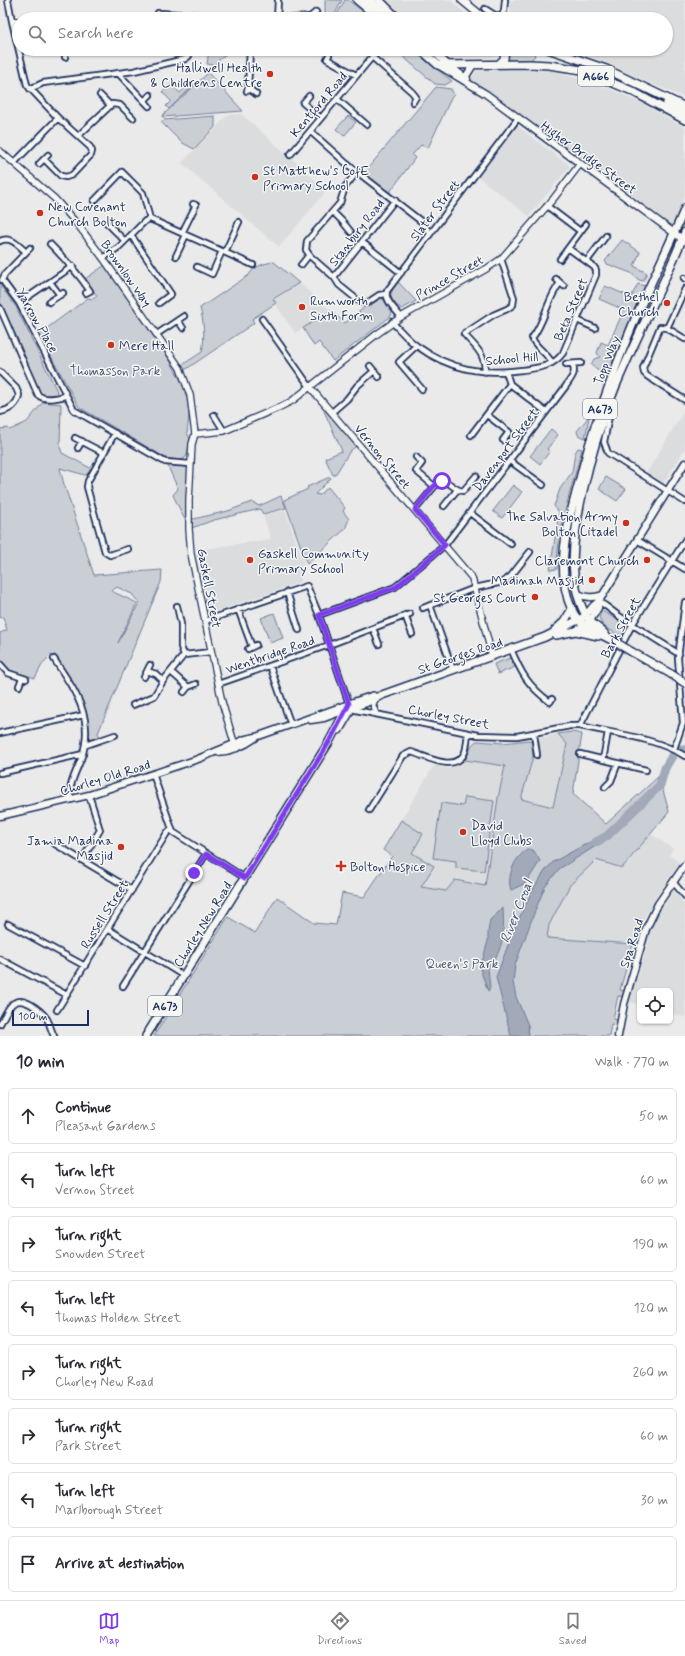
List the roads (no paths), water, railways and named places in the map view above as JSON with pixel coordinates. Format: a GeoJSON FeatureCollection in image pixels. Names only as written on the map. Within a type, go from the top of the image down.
{"type":"FeatureCollection","features":[{"type":"Feature","properties":{"kind":"main road"},"geometry":{"type":"LineString","coordinates":[[357,0],[372,12]]}},
{"type":"Feature","properties":{"kind":"main road"},"geometry":{"type":"LineString","coordinates":[[365,0],[378,12]]}},
{"type":"Feature","properties":{"kind":"main road"},"geometry":{"type":"LineString","coordinates":[[372,0],[383,12]]}},
{"type":"Feature","properties":{"kind":"main road"},"geometry":{"type":"LineString","coordinates":[[380,0],[392,12]]}},
{"type":"Feature","properties":{"kind":"main road"},"geometry":{"type":"LineString","coordinates":[[462,0],[477,12]]}},
{"type":"Feature","properties":{"kind":"main road"},"geometry":{"type":"LineString","coordinates":[[427,56],[438,65]]}},
{"type":"Feature","properties":{"kind":"main road","name":"Higher Bridge Street"},"geometry":{"type":"LineString","coordinates":[[438,56],[480,91]]}},
{"type":"Feature","properties":{"kind":"main road"},"geometry":{"type":"LineString","coordinates":[[499,64],[504,59],[504,56]]}},
{"type":"Feature","properties":{"kind":"main road","name":"A666"},"geometry":{"type":"LineString","coordinates":[[568,56],[606,69],[685,107]]}},
{"type":"Feature","properties":{"kind":"main road","name":"A666"},"geometry":{"type":"LineString","coordinates":[[438,65],[549,64],[582,70],[632,91],[685,120]]}},
{"type":"Feature","properties":{"kind":"main road","name":"Higher Bridge Street"},"geometry":{"type":"LineString","coordinates":[[438,65],[480,91],[674,233],[684,237]]}},
{"type":"Feature","properties":{"kind":"main road"},"geometry":{"type":"LineString","coordinates":[[466,78],[473,65]]}},
{"type":"Feature","properties":{"kind":"main road","name":"A666"},"geometry":{"type":"LineString","coordinates":[[629,80],[685,113]]}},
{"type":"Feature","properties":{"kind":"main road","name":"Topp Way"},"geometry":{"type":"LineString","coordinates":[[578,620],[572,609],[563,571],[564,552],[573,503],[586,453],[618,362],[635,318],[685,208]]}},
{"type":"Feature","properties":{"kind":"main road","name":"Topp Way"},"geometry":{"type":"LineString","coordinates":[[587,621],[578,594],[574,574],[573,553],[579,509],[597,439],[615,388],[684,237]]}},
{"type":"Feature","properties":{"kind":"main road","name":"St Georges Road"},"geometry":{"type":"LineString","coordinates":[[352,708],[365,698],[379,696],[546,637],[576,631],[587,621],[594,605],[603,595],[685,463]]}},
{"type":"Feature","properties":{"kind":"main road"},"geometry":{"type":"LineString","coordinates":[[578,594],[587,598],[603,595]]}},
{"type":"Feature","properties":{"kind":"main road"},"geometry":{"type":"LineString","coordinates":[[546,637],[564,622],[572,609]]}},
{"type":"Feature","properties":{"kind":"main road","name":"St Georges Road"},"geometry":{"type":"LineString","coordinates":[[546,637],[578,620],[587,621]]}},
{"type":"Feature","properties":{"kind":"main road"},"geometry":{"type":"LineString","coordinates":[[587,621],[612,640],[685,683]]}},
{"type":"Feature","properties":{"kind":"main road"},"geometry":{"type":"LineString","coordinates":[[576,631],[612,640]]}},
{"type":"Feature","properties":{"kind":"main road","name":"Chorley Old Road"},"geometry":{"type":"LineString","coordinates":[[214,753],[233,742],[256,737],[302,721],[352,708]]}},
{"type":"Feature","properties":{"kind":"main road","name":"Chorley New Road"},"geometry":{"type":"LineString","coordinates":[[146,1036],[329,742],[352,708]]}},
{"type":"Feature","properties":{"kind":"main road","name":"Chorley Old Road"},"geometry":{"type":"LineString","coordinates":[[0,816],[89,795],[214,753],[226,751],[243,745],[256,737]]}},
{"type":"Feature","properties":{"kind":"main road","name":"Spa Road"},"geometry":{"type":"LineString","coordinates":[[618,1036],[624,1004],[646,929],[656,908],[685,865]]}},
{"type":"Feature","properties":{"kind":"street"},"geometry":{"type":"LineString","coordinates":[[8,0],[12,21]]}},
{"type":"Feature","properties":{"kind":"street"},"geometry":{"type":"LineString","coordinates":[[277,12],[278,0]]}},
{"type":"Feature","properties":{"kind":"street"},"geometry":{"type":"LineString","coordinates":[[504,12],[505,0]]}},
{"type":"Feature","properties":{"kind":"street"},"geometry":{"type":"LineString","coordinates":[[485,10],[489,12]]}},
{"type":"Feature","properties":{"kind":"street"},"geometry":{"type":"LineString","coordinates":[[20,56],[26,84],[57,117],[90,147],[92,153],[70,176],[62,177],[46,157],[39,164]]}},
{"type":"Feature","properties":{"kind":"street"},"geometry":{"type":"LineString","coordinates":[[30,89],[43,83],[131,71],[185,59],[189,56]]}},
{"type":"Feature","properties":{"kind":"street"},"geometry":{"type":"LineString","coordinates":[[249,56],[247,89],[256,94]]}},
{"type":"Feature","properties":{"kind":"street"},"geometry":{"type":"LineString","coordinates":[[328,56],[327,59],[356,75]]}},
{"type":"Feature","properties":{"kind":"street"},"geometry":{"type":"LineString","coordinates":[[372,57],[412,92],[416,97],[413,102]]}},
{"type":"Feature","properties":{"kind":"street","name":"Kentford Road"},"geometry":{"type":"LineString","coordinates":[[290,155],[372,57]]}},
{"type":"Feature","properties":{"kind":"street"},"geometry":{"type":"LineString","coordinates":[[126,82],[131,71]]}},
{"type":"Feature","properties":{"kind":"street"},"geometry":{"type":"LineString","coordinates":[[118,73],[149,106]]}},
{"type":"Feature","properties":{"kind":"street"},"geometry":{"type":"LineString","coordinates":[[100,95],[110,105]]}},
{"type":"Feature","properties":{"kind":"street"},"geometry":{"type":"LineString","coordinates":[[144,101],[150,95]]}},
{"type":"Feature","properties":{"kind":"street"},"geometry":{"type":"LineString","coordinates":[[309,96],[303,103],[321,118]]}},
{"type":"Feature","properties":{"kind":"street"},"geometry":{"type":"LineString","coordinates":[[337,99],[367,125]]}},
{"type":"Feature","properties":{"kind":"street"},"geometry":{"type":"LineString","coordinates":[[78,136],[110,105],[118,104],[133,118]]}},
{"type":"Feature","properties":{"kind":"street"},"geometry":{"type":"LineString","coordinates":[[362,122],[367,116]]}},
{"type":"Feature","properties":{"kind":"street"},"geometry":{"type":"LineString","coordinates":[[14,163],[57,117]]}},
{"type":"Feature","properties":{"kind":"street","name":"Slater Street"},"geometry":{"type":"LineString","coordinates":[[386,294],[430,233],[518,118]]}},
{"type":"Feature","properties":{"kind":"street"},"geometry":{"type":"LineString","coordinates":[[310,131],[357,172],[422,222],[430,233]]}},
{"type":"Feature","properties":{"kind":"street","name":"Brownlow Way"},"geometry":{"type":"LineString","coordinates":[[0,151],[55,199],[82,230],[157,334],[180,368],[187,384],[193,405],[195,434]]}},
{"type":"Feature","properties":{"kind":"street","name":"Prince Street"},"geometry":{"type":"LineString","coordinates":[[195,434],[224,431],[280,407],[310,387],[392,322],[486,270],[501,259],[547,206],[580,164]]}},
{"type":"Feature","properties":{"kind":"street"},"geometry":{"type":"LineString","coordinates":[[94,201],[122,172],[143,193],[150,219]]}},
{"type":"Feature","properties":{"kind":"street"},"geometry":{"type":"LineString","coordinates":[[357,172],[346,186],[341,201],[307,241],[306,250],[309,255],[334,277],[339,285],[360,302],[367,303],[379,295],[386,294],[389,301],[401,317]]}},
{"type":"Feature","properties":{"kind":"street","name":"Stanbury Road"},"geometry":{"type":"LineString","coordinates":[[334,277],[395,200]]}},
{"type":"Feature","properties":{"kind":"street"},"geometry":{"type":"LineString","coordinates":[[172,249],[177,254],[196,205],[193,204]]}},
{"type":"Feature","properties":{"kind":"street"},"geometry":{"type":"LineString","coordinates":[[547,206],[580,231]]}},
{"type":"Feature","properties":{"kind":"street"},"geometry":{"type":"LineString","coordinates":[[332,212],[351,232]]}},
{"type":"Feature","properties":{"kind":"street"},"geometry":{"type":"LineString","coordinates":[[103,258],[125,241],[146,220],[150,219],[253,265]]}},
{"type":"Feature","properties":{"kind":"street"},"geometry":{"type":"LineString","coordinates":[[197,267],[212,274],[239,222]]}},
{"type":"Feature","properties":{"kind":"street"},"geometry":{"type":"LineString","coordinates":[[107,223],[125,241]]}},
{"type":"Feature","properties":{"kind":"street"},"geometry":{"type":"LineString","coordinates":[[560,259],[586,224]]}},
{"type":"Feature","properties":{"kind":"street"},"geometry":{"type":"LineString","coordinates":[[131,235],[171,294],[159,302]]}},
{"type":"Feature","properties":{"kind":"street"},"geometry":{"type":"LineString","coordinates":[[586,261],[606,236]]}},
{"type":"Feature","properties":{"kind":"street"},"geometry":{"type":"LineString","coordinates":[[0,241],[10,239],[26,252]]}},
{"type":"Feature","properties":{"kind":"street"},"geometry":{"type":"LineString","coordinates":[[362,242],[401,273]]}},
{"type":"Feature","properties":{"kind":"street"},"geometry":{"type":"LineString","coordinates":[[50,244],[73,266],[90,291],[86,294]]}},
{"type":"Feature","properties":{"kind":"street"},"geometry":{"type":"LineString","coordinates":[[1,281],[5,274],[30,248]]}},
{"type":"Feature","properties":{"kind":"street","name":"Beta Street"},"geometry":{"type":"LineString","coordinates":[[552,363],[563,353],[596,275],[596,270],[568,248]]}},
{"type":"Feature","properties":{"kind":"street"},"geometry":{"type":"LineString","coordinates":[[301,265],[309,255]]}},
{"type":"Feature","properties":{"kind":"street"},"geometry":{"type":"LineString","coordinates":[[485,372],[483,356],[464,334],[493,315],[509,308],[514,302],[501,259]]}},
{"type":"Feature","properties":{"kind":"street"},"geometry":{"type":"LineString","coordinates":[[19,303],[73,266]]}},
{"type":"Feature","properties":{"kind":"street","name":"Yarrow Place"},"geometry":{"type":"LineString","coordinates":[[1,281],[19,303],[72,408],[115,433]]}},
{"type":"Feature","properties":{"kind":"street"},"geometry":{"type":"LineString","coordinates":[[552,363],[547,355],[533,342],[532,338],[558,281],[564,286]]}},
{"type":"Feature","properties":{"kind":"street"},"geometry":{"type":"LineString","coordinates":[[49,302],[61,294],[50,282]]}},
{"type":"Feature","properties":{"kind":"street"},"geometry":{"type":"LineString","coordinates":[[667,328],[685,289]]}},
{"type":"Feature","properties":{"kind":"street"},"geometry":{"type":"LineString","coordinates":[[0,308],[38,395],[44,398],[58,398],[65,396]]}},
{"type":"Feature","properties":{"kind":"street"},"geometry":{"type":"LineString","coordinates":[[157,334],[184,316]]}},
{"type":"Feature","properties":{"kind":"street","name":"Vernon Street"},"geometry":{"type":"LineString","coordinates":[[262,319],[310,387],[472,578],[492,656]]}},
{"type":"Feature","properties":{"kind":"street"},"geometry":{"type":"LineString","coordinates":[[178,320],[183,328]]}},
{"type":"Feature","properties":{"kind":"street"},"geometry":{"type":"LineString","coordinates":[[577,320],[593,327],[589,332]]}},
{"type":"Feature","properties":{"kind":"street","name":"School Hill"},"geometry":{"type":"LineString","coordinates":[[392,322],[416,346],[449,364],[472,371],[506,372],[540,367],[552,363]]}},
{"type":"Feature","properties":{"kind":"street"},"geometry":{"type":"LineString","coordinates":[[685,338],[667,328],[660,327],[644,363],[643,370],[649,377],[685,400]]}},
{"type":"Feature","properties":{"kind":"street"},"geometry":{"type":"LineString","coordinates":[[416,346],[399,362],[422,389]]}},
{"type":"Feature","properties":{"kind":"street"},"geometry":{"type":"LineString","coordinates":[[566,364],[581,363]]}},
{"type":"Feature","properties":{"kind":"street","name":"Davenport Street"},"geometry":{"type":"LineString","coordinates":[[319,615],[396,587],[445,545],[574,373],[575,370],[572,364]]}},
{"type":"Feature","properties":{"kind":"street"},"geometry":{"type":"LineString","coordinates":[[370,366],[379,377]]}},
{"type":"Feature","properties":{"kind":"street"},"geometry":{"type":"LineString","coordinates":[[332,412],[374,371]]}},
{"type":"Feature","properties":{"kind":"street"},"geometry":{"type":"LineString","coordinates":[[0,372],[16,388],[19,395],[17,401],[10,409],[0,412]]}},
{"type":"Feature","properties":{"kind":"street"},"geometry":{"type":"LineString","coordinates":[[506,372],[510,384],[546,412]]}},
{"type":"Feature","properties":{"kind":"street"},"geometry":{"type":"LineString","coordinates":[[471,435],[510,384]]}},
{"type":"Feature","properties":{"kind":"street"},"geometry":{"type":"LineString","coordinates":[[615,388],[604,442],[606,450],[613,458],[685,502]]}},
{"type":"Feature","properties":{"kind":"street"},"geometry":{"type":"LineString","coordinates":[[214,415],[224,431]]}},
{"type":"Feature","properties":{"kind":"street"},"geometry":{"type":"LineString","coordinates":[[487,415],[509,432],[503,440]]}},
{"type":"Feature","properties":{"kind":"street"},"geometry":{"type":"LineString","coordinates":[[218,420],[223,417]]}},
{"type":"Feature","properties":{"kind":"street"},"geometry":{"type":"LineString","coordinates":[[128,542],[128,550],[110,555],[105,552],[87,487],[89,475],[115,433],[165,462],[190,464]]}},
{"type":"Feature","properties":{"kind":"street","name":"Gaskell Street"},"geometry":{"type":"LineString","coordinates":[[195,434],[190,464],[190,541],[211,652],[233,742]]}},
{"type":"Feature","properties":{"kind":"street"},"geometry":{"type":"LineString","coordinates":[[75,438],[104,453]]}},
{"type":"Feature","properties":{"kind":"street"},"geometry":{"type":"LineString","coordinates":[[78,448],[82,441]]}},
{"type":"Feature","properties":{"kind":"street"},"geometry":{"type":"LineString","coordinates":[[416,457],[422,463],[416,471],[434,486]]}},
{"type":"Feature","properties":{"kind":"street"},"geometry":{"type":"LineString","coordinates":[[510,460],[542,485]]}},
{"type":"Feature","properties":{"kind":"street"},"geometry":{"type":"LineString","coordinates":[[415,510],[439,481],[444,480],[460,491],[465,490],[476,476]]}},
{"type":"Feature","properties":{"kind":"street"},"geometry":{"type":"LineString","coordinates":[[444,506],[457,490]]}},
{"type":"Feature","properties":{"kind":"street"},"geometry":{"type":"LineString","coordinates":[[470,513],[511,544]]}},
{"type":"Feature","properties":{"kind":"street"},"geometry":{"type":"LineString","coordinates":[[637,540],[685,568]]}},
{"type":"Feature","properties":{"kind":"street","name":"Bark Street"},"geometry":{"type":"LineString","coordinates":[[580,726],[632,625],[685,540]]}},
{"type":"Feature","properties":{"kind":"street"},"geometry":{"type":"LineString","coordinates":[[423,608],[475,588],[496,584],[508,578],[530,552]]}},
{"type":"Feature","properties":{"kind":"street"},"geometry":{"type":"LineString","coordinates":[[205,621],[307,586],[319,615],[352,708]]}},
{"type":"Feature","properties":{"kind":"street"},"geometry":{"type":"LineString","coordinates":[[287,592],[297,627]]}},
{"type":"Feature","properties":{"kind":"street"},"geometry":{"type":"LineString","coordinates":[[599,601],[618,616],[679,654]]}},
{"type":"Feature","properties":{"kind":"street"},"geometry":{"type":"LineString","coordinates":[[673,748],[683,723],[679,654],[685,602]]}},
{"type":"Feature","properties":{"kind":"street"},"geometry":{"type":"LineString","coordinates":[[430,605],[453,670]]}},
{"type":"Feature","properties":{"kind":"street"},"geometry":{"type":"LineString","coordinates":[[177,606],[182,624],[181,647],[184,655]]}},
{"type":"Feature","properties":{"kind":"street"},"geometry":{"type":"LineString","coordinates":[[238,609],[252,647]]}},
{"type":"Feature","properties":{"kind":"street","name":"Wentbridge Road"},"geometry":{"type":"LineString","coordinates":[[218,684],[329,645],[408,615],[412,634]]}},
{"type":"Feature","properties":{"kind":"street"},"geometry":{"type":"LineString","coordinates":[[174,618],[180,616]]}},
{"type":"Feature","properties":{"kind":"street"},"geometry":{"type":"LineString","coordinates":[[373,628],[379,644]]}},
{"type":"Feature","properties":{"kind":"street"},"geometry":{"type":"LineString","coordinates":[[511,649],[520,670],[531,687],[550,702],[552,699]]}},
{"type":"Feature","properties":{"kind":"street"},"geometry":{"type":"LineString","coordinates":[[133,705],[140,700],[154,696],[163,681],[184,655],[211,652]]}},
{"type":"Feature","properties":{"kind":"street"},"geometry":{"type":"LineString","coordinates":[[54,659],[76,693],[84,715],[86,730],[86,745],[69,791],[70,800]]}},
{"type":"Feature","properties":{"kind":"street"},"geometry":{"type":"LineString","coordinates":[[0,664],[8,673],[24,679],[19,686]]}},
{"type":"Feature","properties":{"kind":"street"},"geometry":{"type":"LineString","coordinates":[[144,677],[150,665]]}},
{"type":"Feature","properties":{"kind":"street"},"geometry":{"type":"LineString","coordinates":[[679,666],[685,665]]}},
{"type":"Feature","properties":{"kind":"street"},"geometry":{"type":"LineString","coordinates":[[270,666],[291,725]]}},
{"type":"Feature","properties":{"kind":"street"},"geometry":{"type":"LineString","coordinates":[[147,671],[156,674],[163,681]]}},
{"type":"Feature","properties":{"kind":"street"},"geometry":{"type":"LineString","coordinates":[[171,672],[188,687]]}},
{"type":"Feature","properties":{"kind":"street"},"geometry":{"type":"LineString","coordinates":[[184,692],[188,687],[196,684]]}},
{"type":"Feature","properties":{"kind":"street"},"geometry":{"type":"LineString","coordinates":[[376,713],[373,706],[379,696]]}},
{"type":"Feature","properties":{"kind":"street","name":"Chorley Street"},"geometry":{"type":"LineString","coordinates":[[352,708],[468,733],[497,736],[534,734],[570,726],[580,726],[647,740],[673,748],[685,756]]}},
{"type":"Feature","properties":{"kind":"street"},"geometry":{"type":"LineString","coordinates":[[0,733],[84,715]]}},
{"type":"Feature","properties":{"kind":"street"},"geometry":{"type":"LineString","coordinates":[[603,760],[608,732]]}},
{"type":"Feature","properties":{"kind":"street"},"geometry":{"type":"LineString","coordinates":[[369,810],[403,756],[411,752],[445,763],[457,761],[465,752],[468,733]]}},
{"type":"Feature","properties":{"kind":"street"},"geometry":{"type":"LineString","coordinates":[[534,734],[537,755]]}},
{"type":"Feature","properties":{"kind":"street"},"geometry":{"type":"LineString","coordinates":[[86,745],[108,740],[115,735]]}},
{"type":"Feature","properties":{"kind":"street"},"geometry":{"type":"LineString","coordinates":[[226,751],[233,742],[238,745],[243,745]]}},
{"type":"Feature","properties":{"kind":"street"},"geometry":{"type":"LineString","coordinates":[[0,773],[83,754]]}},
{"type":"Feature","properties":{"kind":"street"},"geometry":{"type":"LineString","coordinates":[[580,754],[646,770]]}},
{"type":"Feature","properties":{"kind":"street"},"geometry":{"type":"LineString","coordinates":[[606,787],[611,781],[618,763]]}},
{"type":"Feature","properties":{"kind":"street"},"geometry":{"type":"LineString","coordinates":[[153,774],[172,830],[177,836],[245,878]]}},
{"type":"Feature","properties":{"kind":"street"},"geometry":{"type":"LineString","coordinates":[[82,860],[100,830],[89,795]]}},
{"type":"Feature","properties":{"kind":"street","name":"Russell Street"},"geometry":{"type":"LineString","coordinates":[[57,1010],[168,833],[172,830]]}},
{"type":"Feature","properties":{"kind":"street"},"geometry":{"type":"LineString","coordinates":[[55,844],[132,890]]}},
{"type":"Feature","properties":{"kind":"street"},"geometry":{"type":"LineString","coordinates":[[123,986],[206,854]]}},
{"type":"Feature","properties":{"kind":"street"},"geometry":{"type":"LineString","coordinates":[[673,882],[685,896]]}},
{"type":"Feature","properties":{"kind":"street"},"geometry":{"type":"LineString","coordinates":[[8,924],[85,966]]}},
{"type":"Feature","properties":{"kind":"street"},"geometry":{"type":"LineString","coordinates":[[108,929],[184,976]]}},
{"type":"Feature","properties":{"kind":"street"},"geometry":{"type":"LineString","coordinates":[[0,959],[66,995]]}},
{"type":"Feature","properties":{"kind":"street"},"geometry":{"type":"LineString","coordinates":[[0,1024],[12,1005],[18,1000],[22,1000],[45,1016],[54,1036]]}},
{"type":"Feature","properties":{"kind":"water"},"geometry":{"type":"Polygon","coordinates":[[[607,836],[607,839],[559,869],[545,887],[515,965],[513,982],[516,997],[528,1025],[529,1036],[511,1036],[496,977],[515,927],[532,891],[545,871],[553,862],[599,837],[607,836]]]}},
{"type":"Feature","properties":{"kind":"water"},"geometry":{"type":"Polygon","coordinates":[[[529,849],[534,851],[540,861],[526,883],[511,890],[510,877],[512,868],[516,860],[529,849]]]}},
{"type":"Feature","properties":{"kind":"water"},"geometry":{"type":"Polygon","coordinates":[[[503,908],[502,940],[498,954],[488,968],[490,988],[488,991],[480,969],[488,941],[490,920],[503,908]]]}},
{"type":"Feature","properties":{"kind":"waterway","name":"River Croal"},"geometry":{"type":"LineString","coordinates":[[681,749],[685,750]]}},
{"type":"Feature","properties":{"kind":"waterway","name":"River Croal"},"geometry":{"type":"LineString","coordinates":[[596,842],[607,836],[660,785],[665,768],[672,756]]}},
{"type":"Feature","properties":{"kind":"place","name":"Halliwell Health & Childrens Centre"},"geometry":{"type":"Point","coordinates":[270,74]}},
{"type":"Feature","properties":{"kind":"place","name":"St Matthew's CofE Primary School"},"geometry":{"type":"Point","coordinates":[255,177]}},
{"type":"Feature","properties":{"kind":"place","name":"New Covenant Church Bolton"},"geometry":{"type":"Point","coordinates":[40,213]}},
{"type":"Feature","properties":{"kind":"place","name":"Bethel Church"},"geometry":{"type":"Point","coordinates":[667,303]}},
{"type":"Feature","properties":{"kind":"place","name":"Rumworth Sixth Form"},"geometry":{"type":"Point","coordinates":[302,307]}},
{"type":"Feature","properties":{"kind":"place","name":"Mere Hall"},"geometry":{"type":"Point","coordinates":[111,345]}},
{"type":"Feature","properties":{"kind":"place","name":"The Salvation Army Bolton Citadel"},"geometry":{"type":"Point","coordinates":[626,523]}},
{"type":"Feature","properties":{"kind":"place","name":"Gaskell Community Primary School"},"geometry":{"type":"Point","coordinates":[250,560]}},
{"type":"Feature","properties":{"kind":"place","name":"Claremont Church"},"geometry":{"type":"Point","coordinates":[647,560]}},
{"type":"Feature","properties":{"kind":"place","name":"Madinah Masjid"},"geometry":{"type":"Point","coordinates":[592,580]}},
{"type":"Feature","properties":{"kind":"place","name":"St Georges Court"},"geometry":{"type":"Point","coordinates":[535,597]}},
{"type":"Feature","properties":{"kind":"place","name":"David Lloyd Clubs"},"geometry":{"type":"Point","coordinates":[463,832]}},
{"type":"Feature","properties":{"kind":"place","name":"Jamia Madina Masjid"},"geometry":{"type":"Point","coordinates":[121,847]}},
{"type":"Feature","properties":{"kind":"place","name":"Bolton Hospice"},"geometry":{"type":"Point","coordinates":[341,866]}},
{"type":"Feature","properties":{"kind":"park label","name":"Thomasson Park"},"geometry":{"type":"Point","coordinates":[115,370]}},
{"type":"Feature","properties":{"kind":"park label","name":"Queen's Park"},"geometry":{"type":"Point","coordinates":[462,963]}}]}
